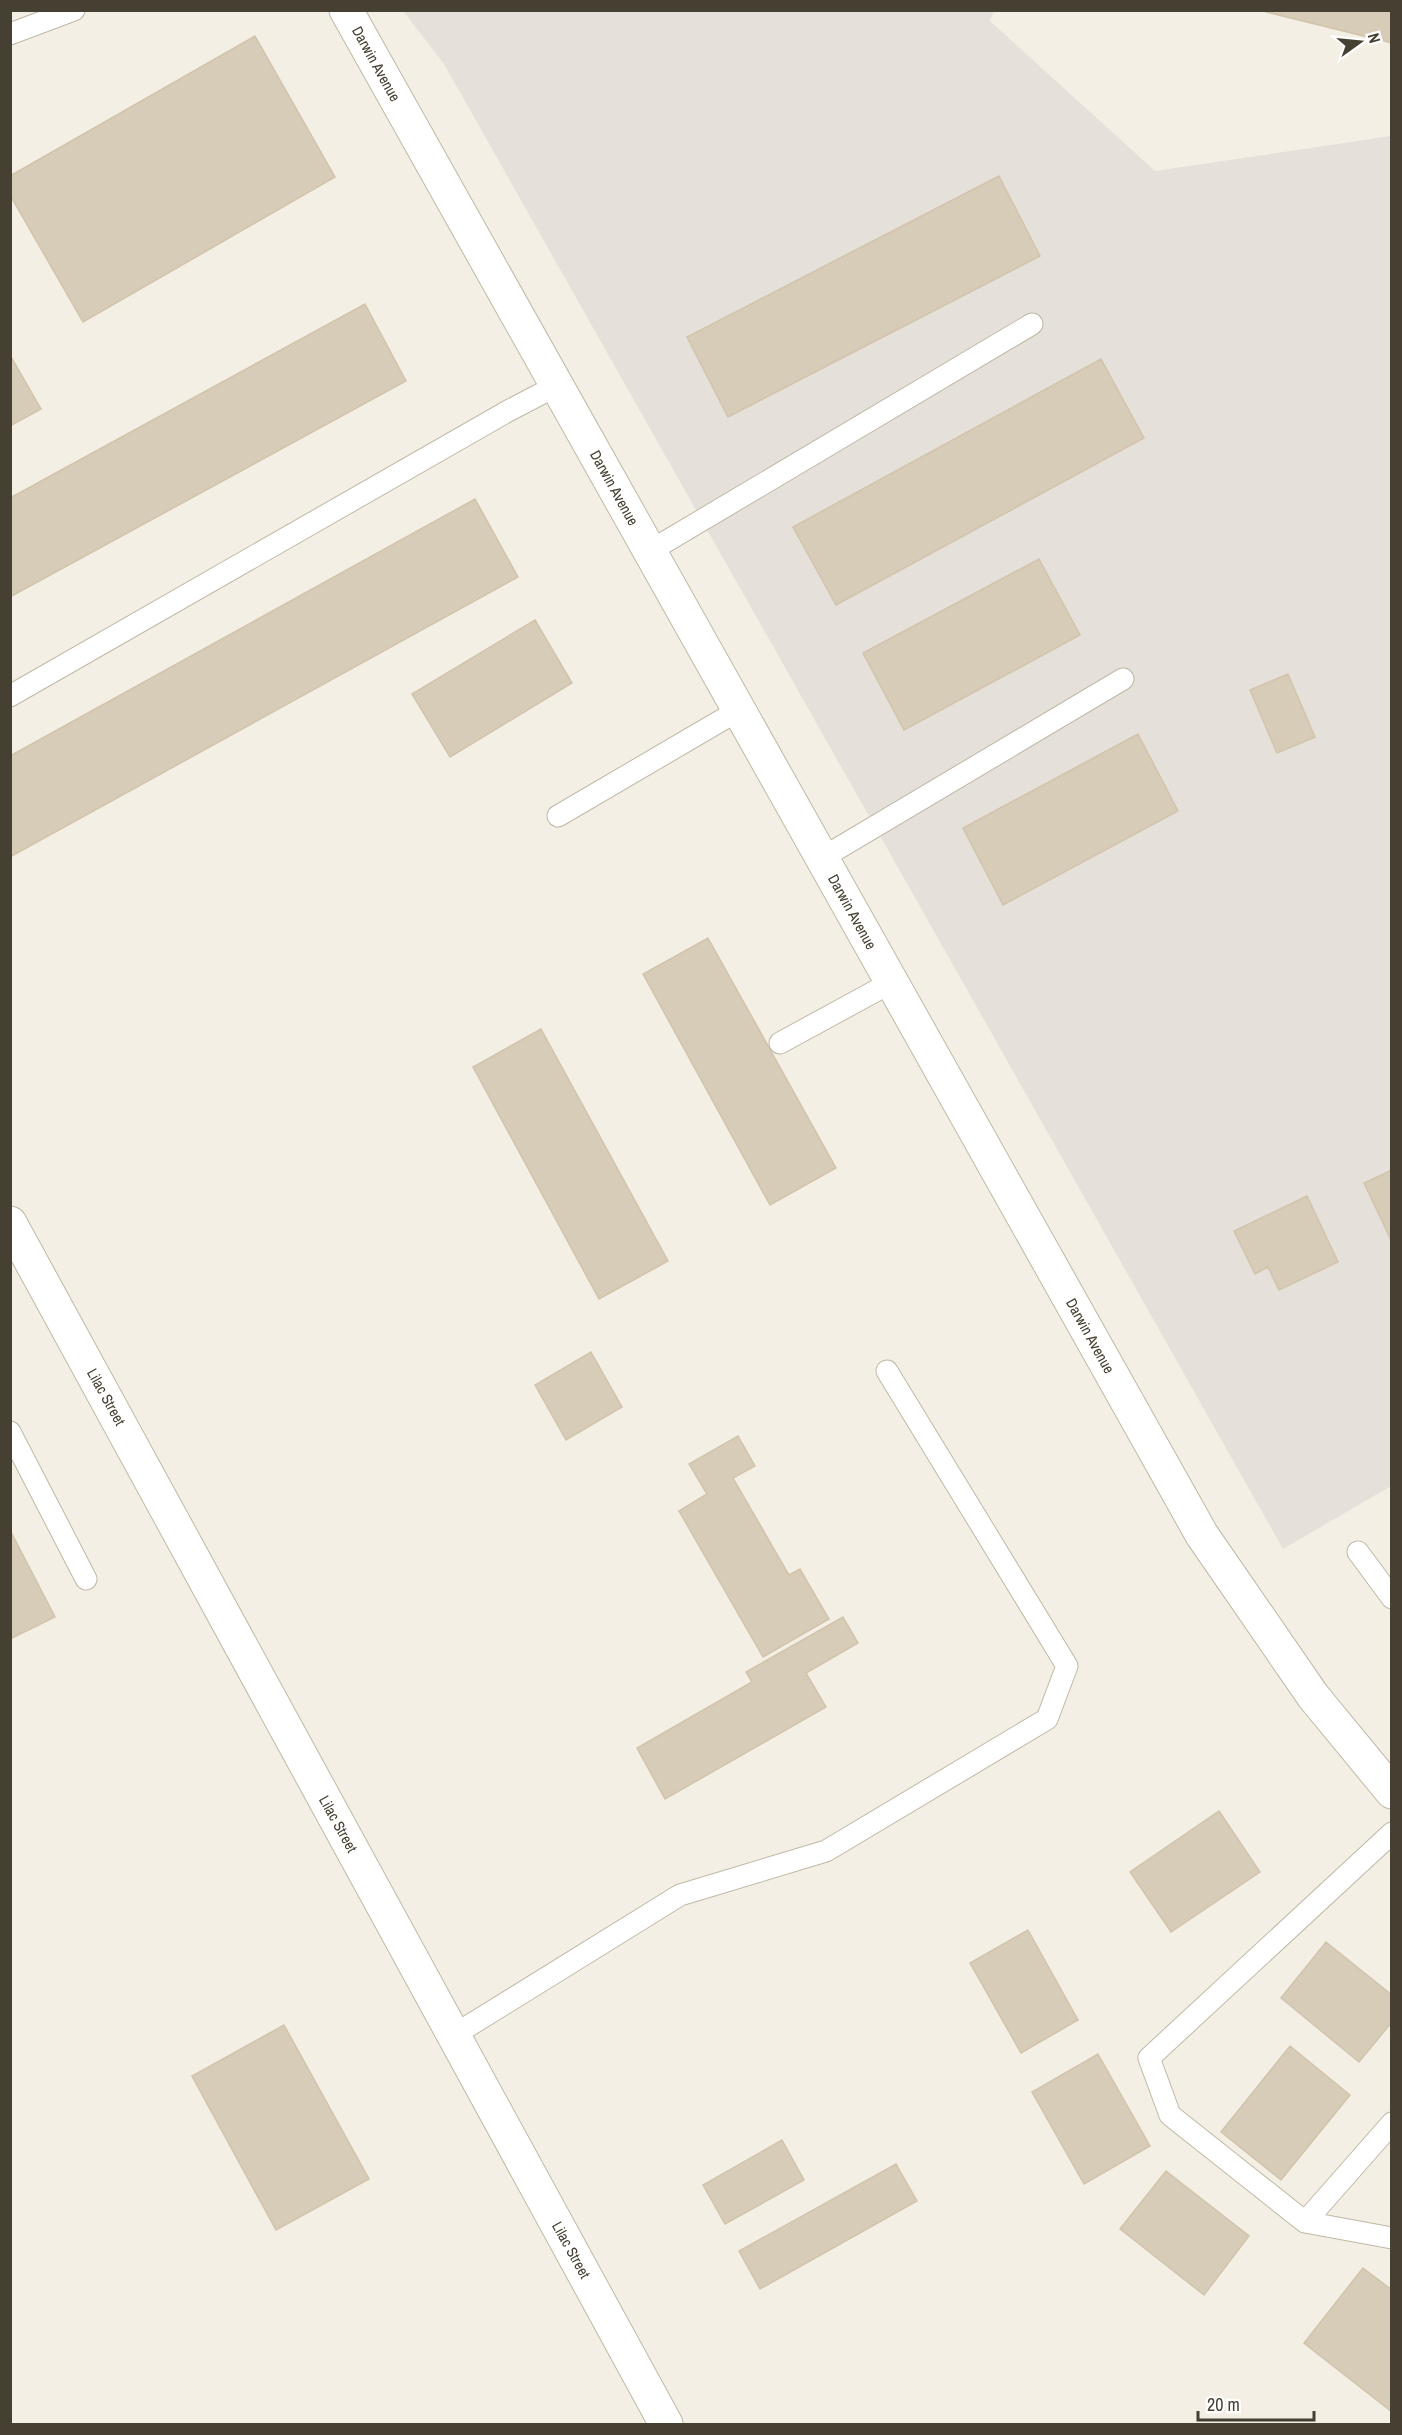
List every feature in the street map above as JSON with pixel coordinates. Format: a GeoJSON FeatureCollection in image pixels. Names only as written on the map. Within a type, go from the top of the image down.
{"type":"FeatureCollection","features":[{"type":"Feature","properties":{"kind":"street","name":"Darwin Avenue"},"geometry":{"type":"LineString","coordinates":[[346,10],[1202,1535],[1313,1696],[1392,1792]]}},
{"type":"Feature","properties":{"kind":"street","name":"Lilac Street"},"geometry":{"type":"LineString","coordinates":[[11,1226],[666,2424]]}},
{"type":"Feature","properties":{"kind":"lane"},"geometry":{"type":"LineString","coordinates":[[10,34],[74,10]]}},
{"type":"Feature","properties":{"kind":"lane"},"geometry":{"type":"LineString","coordinates":[[650,551],[1032,324]]}},
{"type":"Feature","properties":{"kind":"lane"},"geometry":{"type":"LineString","coordinates":[[10,696],[556,386]]}},
{"type":"Feature","properties":{"kind":"lane"},"geometry":{"type":"LineString","coordinates":[[822,858],[1123,679]]}},
{"type":"Feature","properties":{"kind":"lane"},"geometry":{"type":"LineString","coordinates":[[558,816],[739,710]]}},
{"type":"Feature","properties":{"kind":"lane"},"geometry":{"type":"LineString","coordinates":[[780,1043],[891,982]]}},
{"type":"Feature","properties":{"kind":"lane"},"geometry":{"type":"LineString","coordinates":[[454,2035],[680,1895],[826,1851],[1047,1719],[1067,1666],[886,1371]]}},
{"type":"Feature","properties":{"kind":"lane"},"geometry":{"type":"LineString","coordinates":[[10,1432],[86,1579]]}},
{"type":"Feature","properties":{"kind":"lane"},"geometry":{"type":"LineString","coordinates":[[1358,1552],[1392,1598]]}},
{"type":"Feature","properties":{"kind":"lane"},"geometry":{"type":"LineString","coordinates":[[1392,1833],[1149,2058],[1170,2115],[1305,2222],[1392,2238]]}},
{"type":"Feature","properties":{"kind":"lane"},"geometry":{"type":"LineString","coordinates":[[1305,2222],[1392,2123]]}},
{"type":"Feature","properties":{"kind":"shaded area"},"geometry":{"type":"Polygon","coordinates":[[[403,11],[994,11],[990,21],[1155,171],[1391,136],[1391,1486],[1283,1549],[444,64],[403,11]]]}},
{"type":"Feature","properties":{"kind":"building"},"geometry":{"type":"Polygon","coordinates":[[[1266,10],[1392,10],[1392,43],[1266,12],[1266,10]]]}},
{"type":"Feature","properties":{"kind":"building"},"geometry":{"type":"Polygon","coordinates":[[[255,36],[335,177],[83,322],[10,195],[10,176],[255,36]]]}},
{"type":"Feature","properties":{"kind":"building"},"geometry":{"type":"Polygon","coordinates":[[[999,176],[1040,256],[728,417],[687,337],[999,176]]]}},
{"type":"Feature","properties":{"kind":"building"},"geometry":{"type":"Polygon","coordinates":[[[365,304],[406,381],[10,597],[10,498],[365,304]]]}},
{"type":"Feature","properties":{"kind":"building"},"geometry":{"type":"Polygon","coordinates":[[[10,355],[41,409],[10,426],[10,355]]]}},
{"type":"Feature","properties":{"kind":"building"},"geometry":{"type":"Polygon","coordinates":[[[1101,359],[1144,438],[836,605],[793,527],[1101,359]]]}},
{"type":"Feature","properties":{"kind":"building"},"geometry":{"type":"Polygon","coordinates":[[[475,499],[518,577],[10,857],[10,756],[475,499]]]}},
{"type":"Feature","properties":{"kind":"building"},"geometry":{"type":"Polygon","coordinates":[[[1039,559],[1080,635],[904,730],[863,653],[1039,559]]]}},
{"type":"Feature","properties":{"kind":"building"},"geometry":{"type":"Polygon","coordinates":[[[535,620],[572,683],[450,757],[412,694],[535,620]]]}},
{"type":"Feature","properties":{"kind":"building"},"geometry":{"type":"Polygon","coordinates":[[[1288,674],[1315,737],[1277,753],[1250,690],[1288,674]]]}},
{"type":"Feature","properties":{"kind":"building"},"geometry":{"type":"Polygon","coordinates":[[[1138,734],[1178,811],[1003,905],[963,828],[1138,734]]]}},
{"type":"Feature","properties":{"kind":"building"},"geometry":{"type":"Polygon","coordinates":[[[708,938],[836,1168],[770,1205],[643,974],[708,938]]]}},
{"type":"Feature","properties":{"kind":"building"},"geometry":{"type":"Polygon","coordinates":[[[541,1029],[668,1261],[599,1299],[473,1067],[541,1029]]]}},
{"type":"Feature","properties":{"kind":"building"},"geometry":{"type":"Polygon","coordinates":[[[1392,1170],[1392,1242],[1364,1183],[1392,1170]]]}},
{"type":"Feature","properties":{"kind":"building"},"geometry":{"type":"Polygon","coordinates":[[[1307,1196],[1338,1262],[1279,1290],[1268,1267],[1255,1274],[1234,1231],[1307,1196]]]}},
{"type":"Feature","properties":{"kind":"building"},"geometry":{"type":"Polygon","coordinates":[[[591,1352],[622,1407],[566,1440],[535,1385],[591,1352]]]}},
{"type":"Feature","properties":{"kind":"building"},"geometry":{"type":"Polygon","coordinates":[[[738,1436],[755,1466],[733,1478],[789,1575],[800,1569],[829,1619],[763,1657],[679,1511],[707,1494],[689,1464],[738,1436]]]}},
{"type":"Feature","properties":{"kind":"building"},"geometry":{"type":"Polygon","coordinates":[[[10,1530],[55,1617],[10,1639],[10,1530]]]}},
{"type":"Feature","properties":{"kind":"building"},"geometry":{"type":"Polygon","coordinates":[[[843,1617],[858,1643],[806,1673],[826,1707],[665,1799],[637,1748],[752,1682],[746,1672],[843,1617]]]}},
{"type":"Feature","properties":{"kind":"building"},"geometry":{"type":"Polygon","coordinates":[[[1219,1811],[1260,1872],[1171,1932],[1130,1872],[1219,1811]]]}},
{"type":"Feature","properties":{"kind":"building"},"geometry":{"type":"Polygon","coordinates":[[[1028,1930],[1078,2020],[1021,2053],[970,1963],[1028,1930]]]}},
{"type":"Feature","properties":{"kind":"building"},"geometry":{"type":"Polygon","coordinates":[[[1326,1942],[1392,1995],[1392,2022],[1359,2062],[1281,1998],[1326,1942]]]}},
{"type":"Feature","properties":{"kind":"building"},"geometry":{"type":"Polygon","coordinates":[[[284,2025],[369,2179],[276,2230],[192,2076],[284,2025]]]}},
{"type":"Feature","properties":{"kind":"building"},"geometry":{"type":"Polygon","coordinates":[[[1290,2046],[1350,2095],[1281,2180],[1221,2132],[1290,2046]]]}},
{"type":"Feature","properties":{"kind":"building"},"geometry":{"type":"Polygon","coordinates":[[[1098,2054],[1150,2146],[1084,2184],[1032,2092],[1098,2054]]]}},
{"type":"Feature","properties":{"kind":"building"},"geometry":{"type":"Polygon","coordinates":[[[782,2140],[804,2180],[725,2224],[703,2185],[782,2140]]]}},
{"type":"Feature","properties":{"kind":"building"},"geometry":{"type":"Polygon","coordinates":[[[896,2164],[917,2201],[760,2289],[739,2251],[896,2164]]]}},
{"type":"Feature","properties":{"kind":"building"},"geometry":{"type":"Polygon","coordinates":[[[1166,2171],[1249,2236],[1204,2295],[1120,2229],[1166,2171]]]}},
{"type":"Feature","properties":{"kind":"building"},"geometry":{"type":"Polygon","coordinates":[[[1363,2268],[1392,2290],[1392,2412],[1304,2343],[1363,2268]]]}}]}
